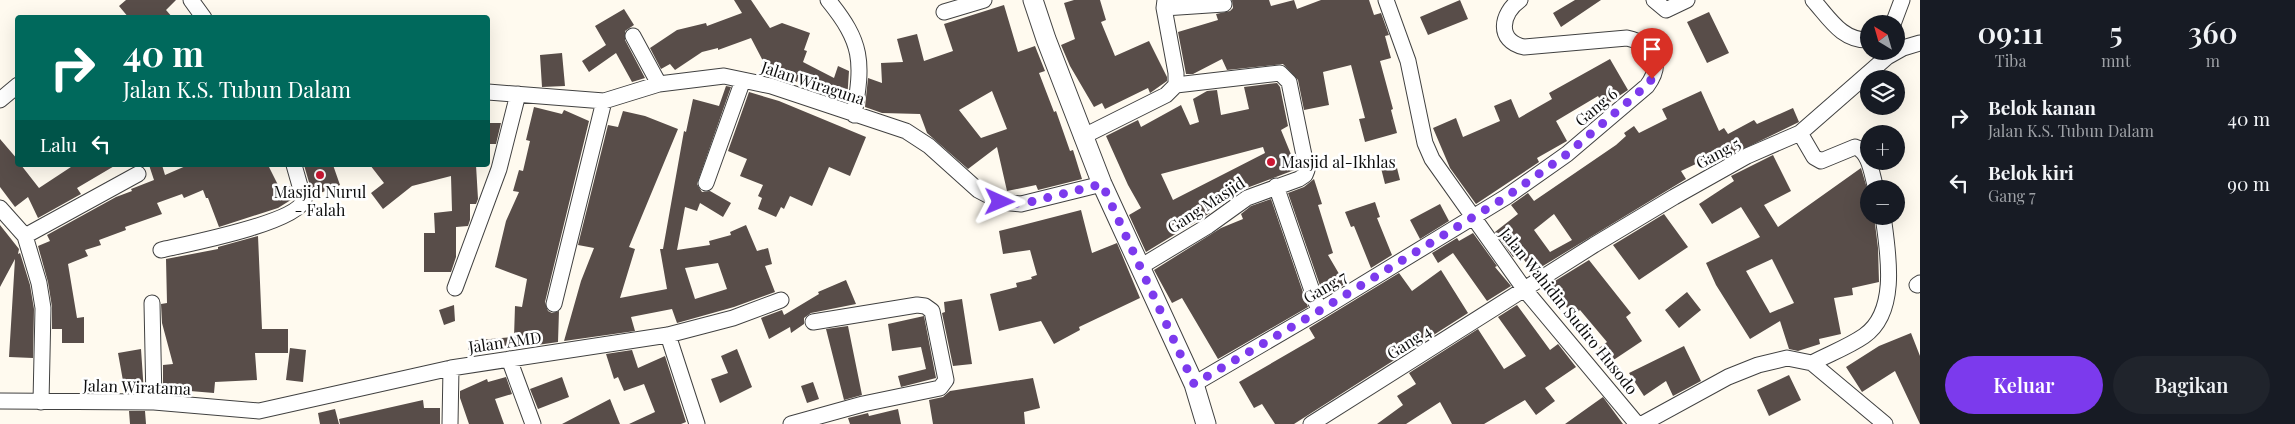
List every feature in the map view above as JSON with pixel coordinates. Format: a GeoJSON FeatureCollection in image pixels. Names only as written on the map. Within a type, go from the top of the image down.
{"type":"FeatureCollection","features":[{"type":"Feature","properties":{"kind":"street"},"geometry":{"type":"LineString","coordinates":[[191,0],[202,15]]}},
{"type":"Feature","properties":{"kind":"street"},"geometry":{"type":"LineString","coordinates":[[828,0],[845,21],[857,43],[859,72],[854,115]]}},
{"type":"Feature","properties":{"kind":"street"},"geometry":{"type":"LineString","coordinates":[[944,12],[984,0]]}},
{"type":"Feature","properties":{"kind":"street"},"geometry":{"type":"LineString","coordinates":[[1033,0],[1082,137],[1194,384],[1201,423]]}},
{"type":"Feature","properties":{"kind":"street","name":"Jalan Wahidin Sudiro Husodo"},"geometry":{"type":"LineString","coordinates":[[1386,0],[1408,61],[1428,151],[1525,290],[1637,424]]}},
{"type":"Feature","properties":{"kind":"street","name":"Gang 6"},"geometry":{"type":"LineString","coordinates":[[1473,218],[1567,154],[1647,86],[1656,71],[1656,63],[1649,48],[1640,41],[1627,38],[1537,46],[1517,45],[1507,35],[1504,21],[1509,9],[1520,0]]}},
{"type":"Feature","properties":{"kind":"street"},"geometry":{"type":"LineString","coordinates":[[1654,0],[1666,10],[1686,0]]}},
{"type":"Feature","properties":{"kind":"street"},"geometry":{"type":"LineString","coordinates":[[1814,0],[1844,35],[1860,40]]}},
{"type":"Feature","properties":{"kind":"street"},"geometry":{"type":"LineString","coordinates":[[1896,15],[1902,0]]}},
{"type":"Feature","properties":{"kind":"street"},"geometry":{"type":"LineString","coordinates":[[1082,137],[1166,95],[1176,85],[1176,73],[1164,4],[1224,4]]}},
{"type":"Feature","properties":{"kind":"street"},"geometry":{"type":"LineString","coordinates":[[633,36],[659,84]]}},
{"type":"Feature","properties":{"kind":"street","name":"Gang 5"},"geometry":{"type":"LineString","coordinates":[[1525,290],[1594,245],[1717,172],[1800,133],[1886,57],[1903,48],[1920,43]]}},
{"type":"Feature","properties":{"kind":"street","name":"Gang Masjid"},"geometry":{"type":"LineString","coordinates":[[1140,267],[1208,226],[1247,198],[1299,178],[1305,175],[1308,170],[1289,82],[1280,73],[1176,85]]}},
{"type":"Feature","properties":{"kind":"street","name":"Jalan Wiraguna"},"geometry":{"type":"LineString","coordinates":[[490,92],[604,101],[659,84],[724,76],[771,86],[854,115],[893,126],[917,137],[973,186],[1000,202],[1022,204],[1102,184]]}},
{"type":"Feature","properties":{"kind":"street"},"geometry":{"type":"LineString","coordinates":[[706,183],[743,80]]}},
{"type":"Feature","properties":{"kind":"street"},"geometry":{"type":"LineString","coordinates":[[0,100],[15,88]]}},
{"type":"Feature","properties":{"kind":"street"},"geometry":{"type":"LineString","coordinates":[[455,288],[499,169],[518,94]]}},
{"type":"Feature","properties":{"kind":"street"},"geometry":{"type":"LineString","coordinates":[[554,304],[604,101]]}},
{"type":"Feature","properties":{"kind":"street"},"geometry":{"type":"LineString","coordinates":[[1800,133],[1814,157],[1821,161],[1855,147],[1860,149],[1867,158],[1873,180]]}},
{"type":"Feature","properties":{"kind":"street"},"geometry":{"type":"LineString","coordinates":[[161,250],[260,225],[292,212],[304,200],[295,167]]}},
{"type":"Feature","properties":{"kind":"street"},"geometry":{"type":"LineString","coordinates":[[25,236],[138,174]]}},
{"type":"Feature","properties":{"kind":"street"},"geometry":{"type":"LineString","coordinates":[[1276,186],[1319,311]]}},
{"type":"Feature","properties":{"kind":"street"},"geometry":{"type":"LineString","coordinates":[[0,208],[25,236],[39,283],[43,308],[41,402]]}},
{"type":"Feature","properties":{"kind":"street","name":"Gang 7"},"geometry":{"type":"LineString","coordinates":[[1194,384],[1473,218]]}},
{"type":"Feature","properties":{"kind":"street"},"geometry":{"type":"LineString","coordinates":[[1812,363],[1865,335],[1875,325],[1890,291],[1884,225]]}},
{"type":"Feature","properties":{"kind":"street","name":"Gang 4"},"geometry":{"type":"LineString","coordinates":[[1311,424],[1525,290]]}},
{"type":"Feature","properties":{"kind":"street","name":"Jalan AMD"},"geometry":{"type":"LineString","coordinates":[[262,417],[451,368],[668,335],[757,310],[781,300]]}},
{"type":"Feature","properties":{"kind":"street"},"geometry":{"type":"LineString","coordinates":[[152,304],[154,402]]}},
{"type":"Feature","properties":{"kind":"street"},"geometry":{"type":"LineString","coordinates":[[791,424],[863,404],[940,388],[946,380],[932,311],[925,306],[917,304],[813,322]]}},
{"type":"Feature","properties":{"kind":"street"},"geometry":{"type":"LineString","coordinates":[[668,335],[697,424]]}},
{"type":"Feature","properties":{"kind":"street"},"geometry":{"type":"LineString","coordinates":[[1642,424],[1728,377],[1758,365],[1787,358],[1812,363],[1874,417],[1885,424]]}},
{"type":"Feature","properties":{"kind":"street"},"geometry":{"type":"LineString","coordinates":[[509,359],[533,424]]}},
{"type":"Feature","properties":{"kind":"street"},"geometry":{"type":"LineString","coordinates":[[450,424],[451,368]]}},
{"type":"Feature","properties":{"kind":"street","name":"Jalan Wiratama"},"geometry":{"type":"LineString","coordinates":[[0,401],[154,402],[262,417]]}},
{"type":"Feature","properties":{"kind":"building"},"geometry":{"type":"Polygon","coordinates":[[[126,0],[176,0],[166,10],[170,15],[126,15],[119,6],[126,0]]]}},
{"type":"Feature","properties":{"kind":"building"},"geometry":{"type":"Polygon","coordinates":[[[734,0],[751,0],[770,28],[782,23],[810,33],[804,50],[807,51],[803,62],[834,78],[838,66],[849,71],[847,101],[828,95],[828,93],[798,78],[797,82],[761,68],[763,61],[751,38],[718,50],[718,48],[702,52],[675,70],[670,64],[661,69],[650,48],[677,30],[706,23],[707,26],[742,13],[734,0]]]}},
{"type":"Feature","properties":{"kind":"building"},"geometry":{"type":"Polygon","coordinates":[[[1074,0],[1100,0],[1106,20],[1101,22],[1115,56],[1149,41],[1167,77],[1167,81],[1150,93],[1148,88],[1105,109],[1102,103],[1094,107],[1070,66],[1061,45],[1075,39],[1064,3],[1074,0]]]}},
{"type":"Feature","properties":{"kind":"building"},"geometry":{"type":"Polygon","coordinates":[[[1232,0],[1269,0],[1271,6],[1294,0],[1297,9],[1321,0],[1369,0],[1374,15],[1381,13],[1389,35],[1385,36],[1391,58],[1380,61],[1393,109],[1391,110],[1397,133],[1365,142],[1359,119],[1365,118],[1351,65],[1323,72],[1329,105],[1304,110],[1298,80],[1283,64],[1227,70],[1222,59],[1193,74],[1186,74],[1178,32],[1218,20],[1216,14],[1230,11],[1233,8],[1232,0]]]}},
{"type":"Feature","properties":{"kind":"building"},"geometry":{"type":"Polygon","coordinates":[[[1460,0],[1468,19],[1428,35],[1420,17],[1460,0]]]}},
{"type":"Feature","properties":{"kind":"building"},"geometry":{"type":"Polygon","coordinates":[[[1575,0],[1601,0],[1561,27],[1553,13],[1575,0]]]}},
{"type":"Feature","properties":{"kind":"building"},"geometry":{"type":"Polygon","coordinates":[[[1004,5],[1018,52],[1035,46],[1045,71],[1039,73],[1054,112],[1056,111],[1070,151],[1073,150],[1082,179],[1038,190],[1036,185],[1007,191],[997,147],[968,169],[927,133],[920,114],[882,113],[865,107],[868,78],[882,83],[881,63],[903,62],[897,39],[917,34],[924,61],[953,51],[944,24],[1004,5]],[[992,91],[959,110],[981,138],[1007,129],[992,91]]]}},
{"type":"Feature","properties":{"kind":"building"},"geometry":{"type":"Polygon","coordinates":[[[624,9],[634,25],[625,31],[625,40],[645,78],[632,82],[616,53],[589,72],[582,61],[606,45],[595,26],[624,9]]]}},
{"type":"Feature","properties":{"kind":"building"},"geometry":{"type":"Polygon","coordinates":[[[1709,12],[1729,53],[1707,63],[1687,22],[1709,12]]]}},
{"type":"Feature","properties":{"kind":"building"},"geometry":{"type":"Polygon","coordinates":[[[562,53],[565,86],[542,87],[540,55],[562,53]]]}},
{"type":"Feature","properties":{"kind":"building"},"geometry":{"type":"Polygon","coordinates":[[[1610,59],[1628,90],[1604,106],[1598,96],[1556,121],[1567,141],[1537,158],[1539,162],[1476,204],[1450,168],[1433,128],[1456,118],[1463,137],[1500,121],[1494,106],[1511,99],[1519,118],[1552,99],[1549,93],[1610,59]]]}},
{"type":"Feature","properties":{"kind":"building"},"geometry":{"type":"Polygon","coordinates":[[[1277,83],[1280,87],[1288,126],[1281,130],[1297,169],[1244,189],[1235,195],[1205,204],[1210,213],[1146,252],[1129,215],[1141,208],[1128,185],[1106,136],[1138,120],[1141,127],[1181,105],[1190,125],[1199,122],[1193,99],[1207,91],[1217,90],[1221,115],[1249,109],[1244,87],[1277,83]],[[1263,147],[1161,174],[1173,200],[1265,153],[1263,147]]]}},
{"type":"Feature","properties":{"kind":"building"},"geometry":{"type":"Polygon","coordinates":[[[726,86],[731,87],[697,184],[702,192],[710,191],[731,203],[723,217],[700,203],[697,211],[685,207],[677,250],[710,245],[709,241],[731,235],[730,232],[746,225],[757,251],[768,248],[772,264],[765,266],[775,292],[734,307],[677,323],[672,309],[631,317],[635,331],[564,341],[581,281],[594,248],[578,245],[608,125],[618,127],[623,111],[645,116],[678,129],[629,247],[635,249],[620,298],[667,289],[660,249],[663,249],[684,131],[686,132],[693,99],[719,106],[726,86]],[[718,263],[685,268],[695,299],[727,289],[718,263]]]}},
{"type":"Feature","properties":{"kind":"building"},"geometry":{"type":"Polygon","coordinates":[[[1701,91],[1719,131],[1724,128],[1728,134],[1754,120],[1757,124],[1793,108],[1799,122],[1721,160],[1717,154],[1681,171],[1686,179],[1533,272],[1519,253],[1513,257],[1495,232],[1518,214],[1511,205],[1528,193],[1534,201],[1616,145],[1626,136],[1624,133],[1634,126],[1639,133],[1667,119],[1662,109],[1701,91]],[[1554,214],[1534,230],[1550,252],[1572,240],[1554,214]]]}},
{"type":"Feature","properties":{"kind":"building"},"geometry":{"type":"Polygon","coordinates":[[[749,92],[779,101],[866,137],[850,176],[829,167],[812,206],[790,196],[784,209],[781,207],[776,217],[758,209],[762,198],[758,196],[763,185],[740,176],[747,159],[728,151],[749,92]]]}},
{"type":"Feature","properties":{"kind":"building"},"geometry":{"type":"Polygon","coordinates":[[[534,107],[562,114],[564,110],[589,121],[545,302],[548,311],[552,313],[559,311],[558,342],[481,353],[481,350],[468,350],[468,341],[514,337],[515,306],[522,307],[527,279],[495,267],[506,221],[519,192],[513,191],[519,170],[523,171],[530,141],[526,140],[534,107]]]}},
{"type":"Feature","properties":{"kind":"building"},"geometry":{"type":"Polygon","coordinates":[[[490,123],[501,123],[496,144],[490,144],[490,123]]]}},
{"type":"Feature","properties":{"kind":"building"},"geometry":{"type":"Polygon","coordinates":[[[0,139],[15,156],[15,167],[23,167],[39,188],[71,167],[113,167],[77,188],[81,194],[38,218],[28,197],[15,207],[0,187],[0,139]]]}},
{"type":"Feature","properties":{"kind":"building"},"geometry":{"type":"Polygon","coordinates":[[[1773,155],[1791,191],[1764,205],[1778,227],[1860,169],[1862,170],[1865,180],[1860,180],[1860,225],[1875,225],[1879,282],[1852,288],[1853,295],[1834,298],[1841,334],[1819,339],[1820,344],[1798,351],[1789,349],[1780,321],[1750,339],[1716,285],[1706,263],[1760,237],[1741,207],[1712,224],[1699,204],[1734,181],[1731,176],[1773,155]],[[1772,259],[1746,271],[1770,313],[1794,303],[1772,259]]]}},
{"type":"Feature","properties":{"kind":"building"},"geometry":{"type":"Polygon","coordinates":[[[1396,164],[1400,180],[1385,184],[1381,168],[1396,164]]]}},
{"type":"Feature","properties":{"kind":"building"},"geometry":{"type":"Polygon","coordinates":[[[150,167],[163,167],[165,175],[183,167],[269,167],[281,191],[290,186],[294,198],[278,208],[219,227],[203,190],[184,198],[182,194],[157,203],[162,214],[125,227],[126,230],[99,240],[101,245],[85,250],[88,256],[68,264],[77,318],[84,317],[84,343],[62,343],[62,329],[52,329],[52,307],[48,282],[38,246],[50,241],[47,235],[116,197],[132,191],[131,189],[154,180],[150,167]]]}},
{"type":"Feature","properties":{"kind":"building","name":"Masjid Nurul - Falah"},"geometry":{"type":"Polygon","coordinates":[[[305,167],[334,167],[340,185],[313,196],[305,167]]]}},
{"type":"Feature","properties":{"kind":"building"},"geometry":{"type":"Polygon","coordinates":[[[372,167],[476,167],[478,199],[476,204],[470,204],[468,226],[456,227],[456,257],[451,272],[424,272],[424,233],[435,233],[434,213],[452,211],[451,176],[412,186],[383,209],[371,193],[384,183],[372,167]]]}},
{"type":"Feature","properties":{"kind":"building"},"geometry":{"type":"Polygon","coordinates":[[[1314,179],[1322,204],[1318,205],[1333,253],[1328,255],[1345,284],[1324,297],[1288,193],[1304,187],[1314,179]]]}},
{"type":"Feature","properties":{"kind":"building"},"geometry":{"type":"Polygon","coordinates":[[[1271,199],[1308,307],[1218,359],[1182,298],[1172,303],[1154,270],[1221,228],[1243,219],[1241,214],[1251,206],[1271,199]]]}},
{"type":"Feature","properties":{"kind":"building"},"geometry":{"type":"Polygon","coordinates":[[[1375,202],[1380,217],[1377,218],[1392,255],[1371,268],[1354,226],[1351,227],[1345,212],[1375,202]]]}},
{"type":"Feature","properties":{"kind":"building"},"geometry":{"type":"Polygon","coordinates":[[[1440,204],[1449,221],[1420,239],[1410,220],[1440,204]]]}},
{"type":"Feature","properties":{"kind":"building"},"geometry":{"type":"Polygon","coordinates":[[[1081,210],[1092,253],[1117,243],[1140,298],[1079,327],[1080,330],[1054,344],[1041,321],[999,331],[990,294],[1017,287],[1016,283],[1032,279],[1031,277],[1037,275],[1030,250],[1003,254],[999,231],[1081,210]]]}},
{"type":"Feature","properties":{"kind":"building"},"geometry":{"type":"Polygon","coordinates":[[[1664,214],[1688,247],[1639,280],[1613,245],[1664,214]]]}},
{"type":"Feature","properties":{"kind":"building"},"geometry":{"type":"Polygon","coordinates":[[[0,225],[19,249],[18,254],[20,253],[30,285],[34,309],[33,358],[9,357],[15,259],[0,287],[0,225]]]}},
{"type":"Feature","properties":{"kind":"building"},"geometry":{"type":"Polygon","coordinates":[[[1473,233],[1497,266],[1495,267],[1511,286],[1487,301],[1453,253],[1438,263],[1432,253],[1457,238],[1459,241],[1473,233]]]}},
{"type":"Feature","properties":{"kind":"building"},"geometry":{"type":"Polygon","coordinates":[[[258,236],[262,329],[288,329],[288,353],[255,353],[257,380],[215,382],[214,393],[178,390],[178,394],[163,393],[163,365],[173,364],[162,323],[161,304],[167,303],[166,259],[218,249],[218,247],[258,236]]]}},
{"type":"Feature","properties":{"kind":"building"},"geometry":{"type":"Polygon","coordinates":[[[1589,260],[1631,313],[1626,317],[1642,341],[1609,363],[1599,348],[1607,342],[1580,310],[1573,316],[1550,284],[1589,260]]]}},
{"type":"Feature","properties":{"kind":"building"},"geometry":{"type":"Polygon","coordinates":[[[1441,270],[1468,313],[1294,424],[1275,424],[1262,404],[1254,408],[1239,382],[1315,338],[1309,328],[1399,273],[1412,291],[1441,270]]]}},
{"type":"Feature","properties":{"kind":"building"},"geometry":{"type":"Polygon","coordinates":[[[846,280],[856,304],[811,313],[804,318],[804,324],[791,333],[790,327],[769,339],[761,318],[782,310],[784,315],[819,294],[818,292],[846,280]]]}},
{"type":"Feature","properties":{"kind":"building"},"geometry":{"type":"Polygon","coordinates":[[[1687,292],[1701,310],[1679,328],[1665,310],[1687,292]]]}},
{"type":"Feature","properties":{"kind":"building"},"geometry":{"type":"Polygon","coordinates":[[[962,299],[972,364],[953,366],[942,313],[945,312],[944,302],[962,299]]]}},
{"type":"Feature","properties":{"kind":"building"},"geometry":{"type":"Polygon","coordinates":[[[454,305],[455,321],[444,325],[439,310],[454,305]]]}},
{"type":"Feature","properties":{"kind":"building"},"geometry":{"type":"Polygon","coordinates":[[[1517,305],[1550,350],[1558,344],[1576,367],[1545,388],[1555,401],[1536,415],[1525,400],[1484,424],[1452,424],[1440,402],[1406,424],[1377,424],[1403,405],[1397,396],[1416,384],[1409,373],[1478,329],[1504,369],[1526,356],[1498,317],[1517,305]]]}},
{"type":"Feature","properties":{"kind":"building"},"geometry":{"type":"Polygon","coordinates":[[[924,316],[936,378],[901,387],[898,376],[926,369],[921,347],[892,351],[888,324],[924,316]]]}},
{"type":"Feature","properties":{"kind":"building"},"geometry":{"type":"Polygon","coordinates":[[[848,326],[862,395],[844,400],[826,329],[848,326]]]}},
{"type":"Feature","properties":{"kind":"building"},"geometry":{"type":"Polygon","coordinates":[[[1911,333],[1920,356],[1920,424],[1895,371],[1862,392],[1846,367],[1879,346],[1911,333]]]}},
{"type":"Feature","properties":{"kind":"building"},"geometry":{"type":"Polygon","coordinates":[[[1684,346],[1701,381],[1673,396],[1666,381],[1644,396],[1629,373],[1684,346]]]}},
{"type":"Feature","properties":{"kind":"building"},"geometry":{"type":"Polygon","coordinates":[[[290,348],[306,350],[303,382],[286,380],[290,348]]]}},
{"type":"Feature","properties":{"kind":"building"},"geometry":{"type":"Polygon","coordinates":[[[141,349],[144,393],[125,392],[118,353],[141,349]]]}},
{"type":"Feature","properties":{"kind":"building"},"geometry":{"type":"Polygon","coordinates":[[[737,349],[752,387],[720,403],[711,379],[728,373],[721,356],[737,349]]]}},
{"type":"Feature","properties":{"kind":"building"},"geometry":{"type":"Polygon","coordinates":[[[632,350],[638,368],[665,356],[686,422],[681,424],[629,424],[655,412],[644,384],[624,391],[618,377],[614,379],[606,354],[632,350]]]}},
{"type":"Feature","properties":{"kind":"building"},"geometry":{"type":"Polygon","coordinates":[[[1789,375],[1801,400],[1769,416],[1757,390],[1789,375]]]}},
{"type":"Feature","properties":{"kind":"building"},"geometry":{"type":"Polygon","coordinates":[[[506,377],[512,394],[495,399],[504,424],[469,424],[460,398],[460,391],[487,379],[488,382],[506,377]]]}},
{"type":"Feature","properties":{"kind":"building"},"geometry":{"type":"Polygon","coordinates":[[[562,377],[569,397],[538,409],[530,389],[562,377]]]}},
{"type":"Feature","properties":{"kind":"building"},"geometry":{"type":"Polygon","coordinates":[[[1033,378],[1040,408],[1024,412],[1025,424],[933,424],[929,400],[943,397],[950,391],[1033,378]]]}},
{"type":"Feature","properties":{"kind":"building"},"geometry":{"type":"Polygon","coordinates":[[[813,382],[819,399],[807,403],[801,386],[813,382]]]}},
{"type":"Feature","properties":{"kind":"building"},"geometry":{"type":"Polygon","coordinates":[[[1603,397],[1623,424],[1565,424],[1603,397]]]}},
{"type":"Feature","properties":{"kind":"building"},"geometry":{"type":"Polygon","coordinates":[[[610,399],[620,424],[562,424],[610,399]]]}},
{"type":"Feature","properties":{"kind":"building"},"geometry":{"type":"Polygon","coordinates":[[[423,400],[424,408],[440,408],[440,424],[340,424],[339,419],[423,400]]]}},
{"type":"Feature","properties":{"kind":"building"},"geometry":{"type":"Polygon","coordinates":[[[335,409],[339,424],[320,424],[318,413],[335,409]]]}},
{"type":"Feature","properties":{"kind":"building"},"geometry":{"type":"Polygon","coordinates":[[[898,409],[901,424],[850,424],[848,418],[868,413],[869,416],[898,409]]]}},
{"type":"Feature","properties":{"kind":"building"},"geometry":{"type":"Polygon","coordinates":[[[129,411],[145,411],[146,424],[130,424],[129,411]]]}},
{"type":"Feature","properties":{"kind":"place","name":"Masjid al-Ikhlas"},"geometry":{"type":"Point","coordinates":[1271,162]}},
{"type":"Feature","properties":{"kind":"place","name":"Masjid Nurul - Falah"},"geometry":{"type":"Point","coordinates":[320,175]}},
{"type":"Feature","properties":{"kind":"route"},"geometry":{"type":"LineString","coordinates":[[1000,202],[1022,204],[1102,184],[1194,384],[1319,311],[1506,197],[1567,154],[1647,86],[1652,79]]}}]}
